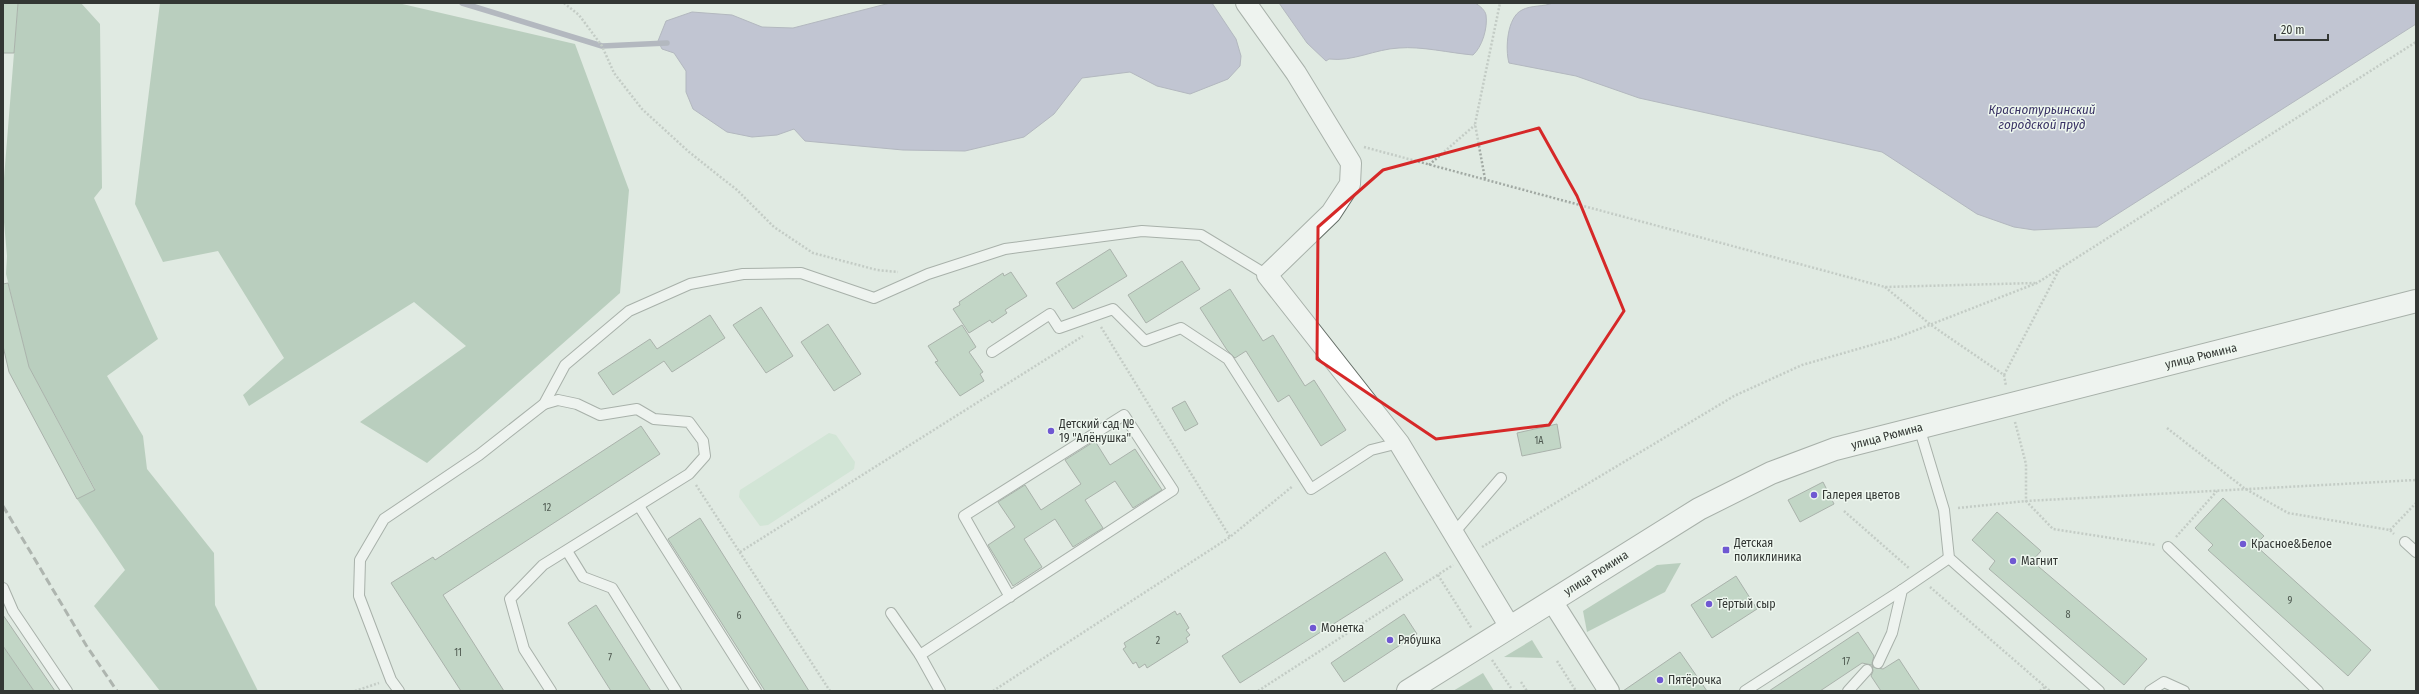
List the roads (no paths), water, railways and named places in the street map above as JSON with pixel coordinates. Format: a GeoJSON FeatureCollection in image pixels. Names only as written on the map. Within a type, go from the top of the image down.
{"type":"FeatureCollection","features":[{"type":"Feature","properties":{"kind":"main road","name":"улица Рюмина"},"geometry":{"type":"LineString","coordinates":[[1408,691],[1699,509],[1771,473],[1835,449],[2416,302]]}},
{"type":"Feature","properties":{"kind":"street"},"geometry":{"type":"LineString","coordinates":[[1246,3],[1296,74],[1351,163],[1350,184],[1331,213],[1267,275],[1399,443],[1510,627]]}},
{"type":"Feature","properties":{"kind":"street"},"geometry":{"type":"LineString","coordinates":[[1552,600],[1608,691]]}},
{"type":"Feature","properties":{"kind":"lane"},"geometry":{"type":"LineString","coordinates":[[544,404],[565,365],[629,311],[690,284],[743,274],[801,274],[874,298],[928,274],[1004,249],[1142,231],[1201,235],[1267,275]]}},
{"type":"Feature","properties":{"kind":"lane"},"geometry":{"type":"LineString","coordinates":[[992,352],[1050,314],[1060,328],[1113,309],[1145,341],[1181,328],[1228,359],[1311,489],[1371,450],[1399,443]]}},
{"type":"Feature","properties":{"kind":"lane"},"geometry":{"type":"LineString","coordinates":[[399,691],[391,680],[359,596],[360,560],[384,519],[480,455],[544,404],[558,400],[577,404],[600,415],[637,409],[654,418],[689,422],[703,441],[704,456],[689,474],[543,565],[510,599],[524,649],[551,691]]}},
{"type":"Feature","properties":{"kind":"lane"},"geometry":{"type":"LineString","coordinates":[[920,655],[1010,597],[1173,490],[1124,415],[964,516],[1010,597]]}},
{"type":"Feature","properties":{"kind":"lane"},"geometry":{"type":"LineString","coordinates":[[1919,427],[1944,510],[1949,558],[2099,691]]}},
{"type":"Feature","properties":{"kind":"lane"},"geometry":{"type":"LineString","coordinates":[[1454,534],[1501,478]]}},
{"type":"Feature","properties":{"kind":"lane"},"geometry":{"type":"LineString","coordinates":[[639,506],[756,691]]}},
{"type":"Feature","properties":{"kind":"lane"},"geometry":{"type":"LineString","coordinates":[[2405,542],[2416,552]]}},
{"type":"Feature","properties":{"kind":"lane"},"geometry":{"type":"LineString","coordinates":[[2168,547],[2318,691]]}},
{"type":"Feature","properties":{"kind":"lane"},"geometry":{"type":"LineString","coordinates":[[567,551],[583,577],[612,588],[676,691]]}},
{"type":"Feature","properties":{"kind":"lane"},"geometry":{"type":"LineString","coordinates":[[1745,691],[1949,558]]}},
{"type":"Feature","properties":{"kind":"lane"},"geometry":{"type":"LineString","coordinates":[[3,588],[13,611],[67,691]]}},
{"type":"Feature","properties":{"kind":"lane"},"geometry":{"type":"LineString","coordinates":[[1878,663],[1892,633],[1902,590]]}},
{"type":"Feature","properties":{"kind":"lane"},"geometry":{"type":"LineString","coordinates":[[891,613],[920,655],[940,691]]}},
{"type":"Feature","properties":{"kind":"lane"},"geometry":{"type":"LineString","coordinates":[[1848,691],[1867,670]]}},
{"type":"Feature","properties":{"kind":"lane"},"geometry":{"type":"LineString","coordinates":[[2150,691],[2164,682],[2184,691]]}},
{"type":"Feature","properties":{"kind":"water"},"geometry":{"type":"Polygon","coordinates":[[[890,3],[1212,3],[1236,39],[1241,56],[1240,66],[1228,79],[1190,94],[1157,86],[1130,72],[1082,78],[1054,114],[1024,137],[965,151],[903,150],[805,141],[794,129],[777,135],[752,137],[727,132],[693,109],[686,92],[686,71],[674,53],[662,49],[658,41],[666,21],[692,12],[732,15],[762,27],[793,28],[890,3]]]}},
{"type":"Feature","properties":{"kind":"water"},"geometry":{"type":"Polygon","coordinates":[[[1279,3],[1475,3],[1482,8],[1486,15],[1486,26],[1482,42],[1473,55],[1408,48],[1390,49],[1347,59],[1329,59],[1326,61],[1307,43],[1279,3]]]}},
{"type":"Feature","properties":{"kind":"water","name":"Краснотурьинский городской пруд"},"geometry":{"type":"Polygon","coordinates":[[[1553,3],[2416,3],[2416,24],[2097,227],[2034,230],[2014,227],[1977,214],[1882,152],[1639,98],[1576,76],[1509,63],[1507,42],[1513,19],[1517,14],[1526,8],[1553,3]]]}},
{"type":"Feature","properties":{"kind":"waterway"},"geometry":{"type":"LineString","coordinates":[[462,3],[602,46],[667,43]]}},
{"type":"Feature","properties":{"kind":"railway"},"geometry":{"type":"LineString","coordinates":[[3,506],[86,645],[117,691]]}},
{"type":"Feature","properties":{"kind":"place","name":"Детский сад № 19 \"Алёнушка\""},"geometry":{"type":"Point","coordinates":[1051,431]}},
{"type":"Feature","properties":{"kind":"place","name":"Галерея цветов"},"geometry":{"type":"Point","coordinates":[1814,495]}},
{"type":"Feature","properties":{"kind":"place","name":"Красное&Белое"},"geometry":{"type":"Point","coordinates":[2243,544]}},
{"type":"Feature","properties":{"kind":"place","name":"Детская поликлиника"},"geometry":{"type":"Point","coordinates":[1726,550]}},
{"type":"Feature","properties":{"kind":"place","name":"Магнит"},"geometry":{"type":"Point","coordinates":[2013,561]}},
{"type":"Feature","properties":{"kind":"place","name":"Тёртый сыр"},"geometry":{"type":"Point","coordinates":[1709,604]}},
{"type":"Feature","properties":{"kind":"place","name":"Монетка"},"geometry":{"type":"Point","coordinates":[1313,628]}},
{"type":"Feature","properties":{"kind":"place","name":"Рябушка"},"geometry":{"type":"Point","coordinates":[1390,640]}},
{"type":"Feature","properties":{"kind":"place","name":"Пятёрочка"},"geometry":{"type":"Point","coordinates":[1660,680]}}]}
